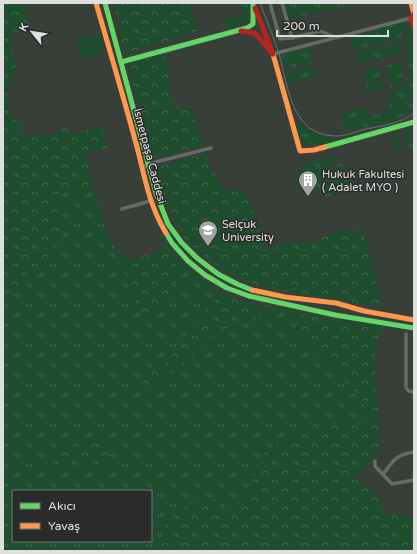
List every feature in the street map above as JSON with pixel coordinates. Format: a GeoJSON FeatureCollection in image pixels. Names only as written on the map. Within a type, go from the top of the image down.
{"type":"FeatureCollection","features":[{"type":"Feature","properties":{"kind":"main road","name":"İsmetpaşa Caddesi"},"geometry":{"type":"LineString","coordinates":[[96,3],[137,147],[150,201],[159,222],[172,243],[188,262],[205,275],[227,288],[249,296],[330,314],[414,328]]}},
{"type":"Feature","properties":{"kind":"main road"},"geometry":{"type":"LineString","coordinates":[[105,3],[122,62],[156,194],[168,224],[182,243],[197,258],[218,274],[237,284],[256,291],[285,297],[339,304],[364,311],[414,320]]}},
{"type":"Feature","properties":{"kind":"main road"},"geometry":{"type":"LineString","coordinates":[[411,3],[414,26]]}},
{"type":"Feature","properties":{"kind":"main road"},"geometry":{"type":"LineString","coordinates":[[253,4],[254,19],[251,29],[273,54]]}},
{"type":"Feature","properties":{"kind":"main road"},"geometry":{"type":"LineString","coordinates":[[253,4],[273,54],[300,151],[314,150],[414,122]]}},
{"type":"Feature","properties":{"kind":"main road"},"geometry":{"type":"LineString","coordinates":[[122,62],[238,31],[258,22],[262,26],[262,32],[258,34],[238,31]]}},
{"type":"Feature","properties":{"kind":"main road"},"geometry":{"type":"LineString","coordinates":[[330,314],[328,308],[333,303]]}},
{"type":"Feature","properties":{"kind":"main road"},"geometry":{"type":"LineString","coordinates":[[337,315],[341,310],[339,304]]}},
{"type":"Feature","properties":{"kind":"street"},"geometry":{"type":"LineString","coordinates":[[270,3],[280,39],[292,38],[320,30],[335,37]]}},
{"type":"Feature","properties":{"kind":"street"},"geometry":{"type":"LineString","coordinates":[[282,3],[292,38]]}},
{"type":"Feature","properties":{"kind":"street"},"geometry":{"type":"LineString","coordinates":[[273,54],[413,15]]}},
{"type":"Feature","properties":{"kind":"street"},"geometry":{"type":"LineString","coordinates":[[142,168],[148,164],[211,148]]}},
{"type":"Feature","properties":{"kind":"street"},"geometry":{"type":"LineString","coordinates":[[122,209],[150,201]]}},
{"type":"Feature","properties":{"kind":"street"},"geometry":{"type":"LineString","coordinates":[[388,323],[392,316]]}},
{"type":"Feature","properties":{"kind":"street"},"geometry":{"type":"LineString","coordinates":[[406,334],[406,388],[409,391],[414,392]]}},
{"type":"Feature","properties":{"kind":"street"},"geometry":{"type":"LineString","coordinates":[[383,474],[389,465],[399,455],[414,452]]}},
{"type":"Feature","properties":{"kind":"street"},"geometry":{"type":"LineString","coordinates":[[375,461],[375,466],[392,484],[414,480]]}},
{"type":"Feature","properties":{"kind":"shaded area","name":"Selçuk University"},"geometry":{"type":"Polygon","coordinates":[[[3,3],[414,3],[414,551],[18,551],[3,532],[3,3]]]}},
{"type":"Feature","properties":{"kind":"green space"},"geometry":{"type":"Polygon","coordinates":[[[3,3],[22,3],[30,28],[9,34],[17,68],[7,92],[8,106],[11,113],[22,128],[23,133],[39,136],[50,134],[65,128],[68,129],[70,134],[101,126],[108,148],[86,152],[92,183],[54,195],[63,241],[3,300],[3,3]]]}},
{"type":"Feature","properties":{"kind":"green space"},"geometry":{"type":"Polygon","coordinates":[[[113,3],[189,3],[198,31],[125,54],[113,3]]]}},
{"type":"Feature","properties":{"kind":"green space"},"geometry":{"type":"Polygon","coordinates":[[[249,3],[251,14],[248,21],[226,28],[223,20],[243,15],[241,5],[249,3]]]}},
{"type":"Feature","properties":{"kind":"green space"},"geometry":{"type":"Polygon","coordinates":[[[284,3],[356,3],[289,19],[284,3]]]}},
{"type":"Feature","properties":{"kind":"green space"},"geometry":{"type":"Polygon","coordinates":[[[406,21],[407,23],[400,39],[393,41],[388,38],[384,42],[354,50],[350,37],[406,21]]]}},
{"type":"Feature","properties":{"kind":"green space"},"geometry":{"type":"Polygon","coordinates":[[[409,27],[414,32],[411,43],[405,48],[404,42],[409,27]]]}},
{"type":"Feature","properties":{"kind":"green space"},"geometry":{"type":"Polygon","coordinates":[[[99,34],[104,52],[81,58],[76,40],[99,34]]]}},
{"type":"Feature","properties":{"kind":"green space"},"geometry":{"type":"Polygon","coordinates":[[[400,40],[401,53],[385,57],[385,59],[378,61],[359,64],[356,53],[385,45],[391,47],[395,42],[400,40]]]}},
{"type":"Feature","properties":{"kind":"green space"},"geometry":{"type":"Polygon","coordinates":[[[412,45],[414,58],[414,107],[408,113],[392,121],[345,131],[340,113],[363,107],[369,114],[377,115],[381,114],[390,105],[389,95],[400,90],[406,83],[408,69],[406,50],[412,45]]]}},
{"type":"Feature","properties":{"kind":"green space"},"geometry":{"type":"Polygon","coordinates":[[[311,47],[313,62],[285,69],[281,55],[311,47]]]}},
{"type":"Feature","properties":{"kind":"green space"},"geometry":{"type":"Polygon","coordinates":[[[165,54],[174,110],[192,107],[204,145],[153,158],[127,64],[165,54]]]}},
{"type":"Feature","properties":{"kind":"green space"},"geometry":{"type":"Polygon","coordinates":[[[403,62],[403,75],[400,85],[391,88],[385,66],[403,62]]]}},
{"type":"Feature","properties":{"kind":"green space"},"geometry":{"type":"Polygon","coordinates":[[[312,66],[314,72],[317,72],[318,76],[288,84],[285,73],[312,66]]]}},
{"type":"Feature","properties":{"kind":"green space"},"geometry":{"type":"Polygon","coordinates":[[[378,67],[383,89],[368,93],[363,70],[378,67]]]}},
{"type":"Feature","properties":{"kind":"green space"},"geometry":{"type":"Polygon","coordinates":[[[297,123],[316,134],[336,138],[337,140],[314,146],[305,145],[300,139],[297,123]]]}},
{"type":"Feature","properties":{"kind":"green space"},"geometry":{"type":"Polygon","coordinates":[[[409,130],[413,146],[408,148],[403,131],[409,130]]]}},
{"type":"Feature","properties":{"kind":"green space"},"geometry":{"type":"Polygon","coordinates":[[[397,132],[402,149],[397,151],[392,134],[397,132]]]}},
{"type":"Feature","properties":{"kind":"green space"},"geometry":{"type":"Polygon","coordinates":[[[206,153],[209,165],[223,188],[247,193],[266,250],[286,243],[316,242],[325,236],[343,229],[363,231],[383,307],[269,289],[238,278],[211,261],[186,242],[158,189],[156,168],[206,153]]]}},
{"type":"Feature","properties":{"kind":"green space"},"geometry":{"type":"Polygon","coordinates":[[[338,155],[319,189],[314,191],[312,185],[298,189],[294,176],[306,163],[338,155]]]}},
{"type":"Feature","properties":{"kind":"green space"},"geometry":{"type":"Polygon","coordinates":[[[341,158],[349,184],[355,182],[356,190],[326,197],[323,193],[341,158]]]}},
{"type":"Feature","properties":{"kind":"green space"},"geometry":{"type":"Polygon","coordinates":[[[92,183],[109,241],[147,324],[167,301],[174,288],[177,273],[174,251],[198,275],[226,294],[205,310],[168,361],[161,367],[146,375],[144,383],[138,390],[217,334],[227,328],[248,323],[260,315],[264,305],[305,313],[302,330],[306,344],[338,373],[356,393],[365,406],[368,416],[367,420],[327,424],[268,450],[260,459],[252,488],[246,502],[240,509],[235,512],[228,511],[222,507],[192,502],[163,527],[161,539],[163,551],[3,551],[3,300],[63,241],[54,195],[92,183]]]}},
{"type":"Feature","properties":{"kind":"green space"},"geometry":{"type":"Polygon","coordinates":[[[109,241],[123,258],[127,257],[129,260],[161,251],[162,244],[168,242],[171,247],[177,271],[175,286],[167,300],[147,324],[109,241]]]}},
{"type":"Feature","properties":{"kind":"green space"},"geometry":{"type":"Polygon","coordinates":[[[226,294],[238,299],[264,305],[256,319],[252,322],[238,324],[225,329],[210,339],[167,378],[137,391],[144,383],[146,375],[161,367],[168,361],[205,310],[226,294]]]}},
{"type":"Feature","properties":{"kind":"green space"},"geometry":{"type":"Polygon","coordinates":[[[305,313],[335,320],[384,326],[376,346],[375,359],[380,428],[379,441],[374,458],[359,472],[354,479],[383,502],[382,513],[410,516],[414,523],[414,551],[163,551],[161,537],[165,524],[194,501],[207,498],[235,512],[241,507],[246,501],[252,488],[261,458],[269,449],[309,428],[325,424],[367,420],[368,414],[363,403],[332,367],[306,344],[302,337],[301,330],[305,313]]]}},
{"type":"Feature","properties":{"kind":"green space"},"geometry":{"type":"Polygon","coordinates":[[[97,438],[105,443],[109,451],[109,471],[54,470],[43,465],[76,446],[97,438]]]}},
{"type":"Feature","properties":{"kind":"tram line"},"geometry":{"type":"LineString","coordinates":[[260,3],[279,54],[289,94],[294,107],[309,128],[321,134],[336,136],[403,120],[414,113]]}},
{"type":"Feature","properties":{"kind":"traffic: fast"},"geometry":{"type":"LineString","coordinates":[[105,3],[156,193],[168,224],[182,243],[197,258],[218,274],[252,290]]}},
{"type":"Feature","properties":{"kind":"traffic: fast"},"geometry":{"type":"LineString","coordinates":[[121,62],[247,28],[253,24],[253,5]]}},
{"type":"Feature","properties":{"kind":"traffic: fast"},"geometry":{"type":"LineString","coordinates":[[325,147],[414,122]]}},
{"type":"Feature","properties":{"kind":"traffic: fast"},"geometry":{"type":"LineString","coordinates":[[166,233],[172,243],[188,261],[205,275],[227,288],[249,296],[335,315],[414,328]]}},
{"type":"Feature","properties":{"kind":"traffic: slow"},"geometry":{"type":"LineString","coordinates":[[96,3],[151,202],[166,233]]}},
{"type":"Feature","properties":{"kind":"traffic: slow"},"geometry":{"type":"LineString","coordinates":[[411,3],[414,14]]}},
{"type":"Feature","properties":{"kind":"traffic: slow"},"geometry":{"type":"LineString","coordinates":[[273,54],[300,151],[314,150],[325,147]]}},
{"type":"Feature","properties":{"kind":"traffic: slow"},"geometry":{"type":"LineString","coordinates":[[252,290],[285,297],[336,303],[364,311],[414,320]]}},
{"type":"Feature","properties":{"kind":"traffic: jam"},"geometry":{"type":"LineString","coordinates":[[241,31],[255,33],[273,54],[255,8]]}},
{"type":"Feature","properties":{"kind":"traffic: jam"},"geometry":{"type":"LineString","coordinates":[[414,14],[411,18],[414,26]]}},
{"type":"Feature","properties":{"kind":"place","name":"Hukuk Fakultesi ( Adalet MYO )"},"geometry":{"type":"Point","coordinates":[308,197]}},
{"type":"Feature","properties":{"kind":"place","name":"Selçuk University"},"geometry":{"type":"Point","coordinates":[208,247]}}]}
